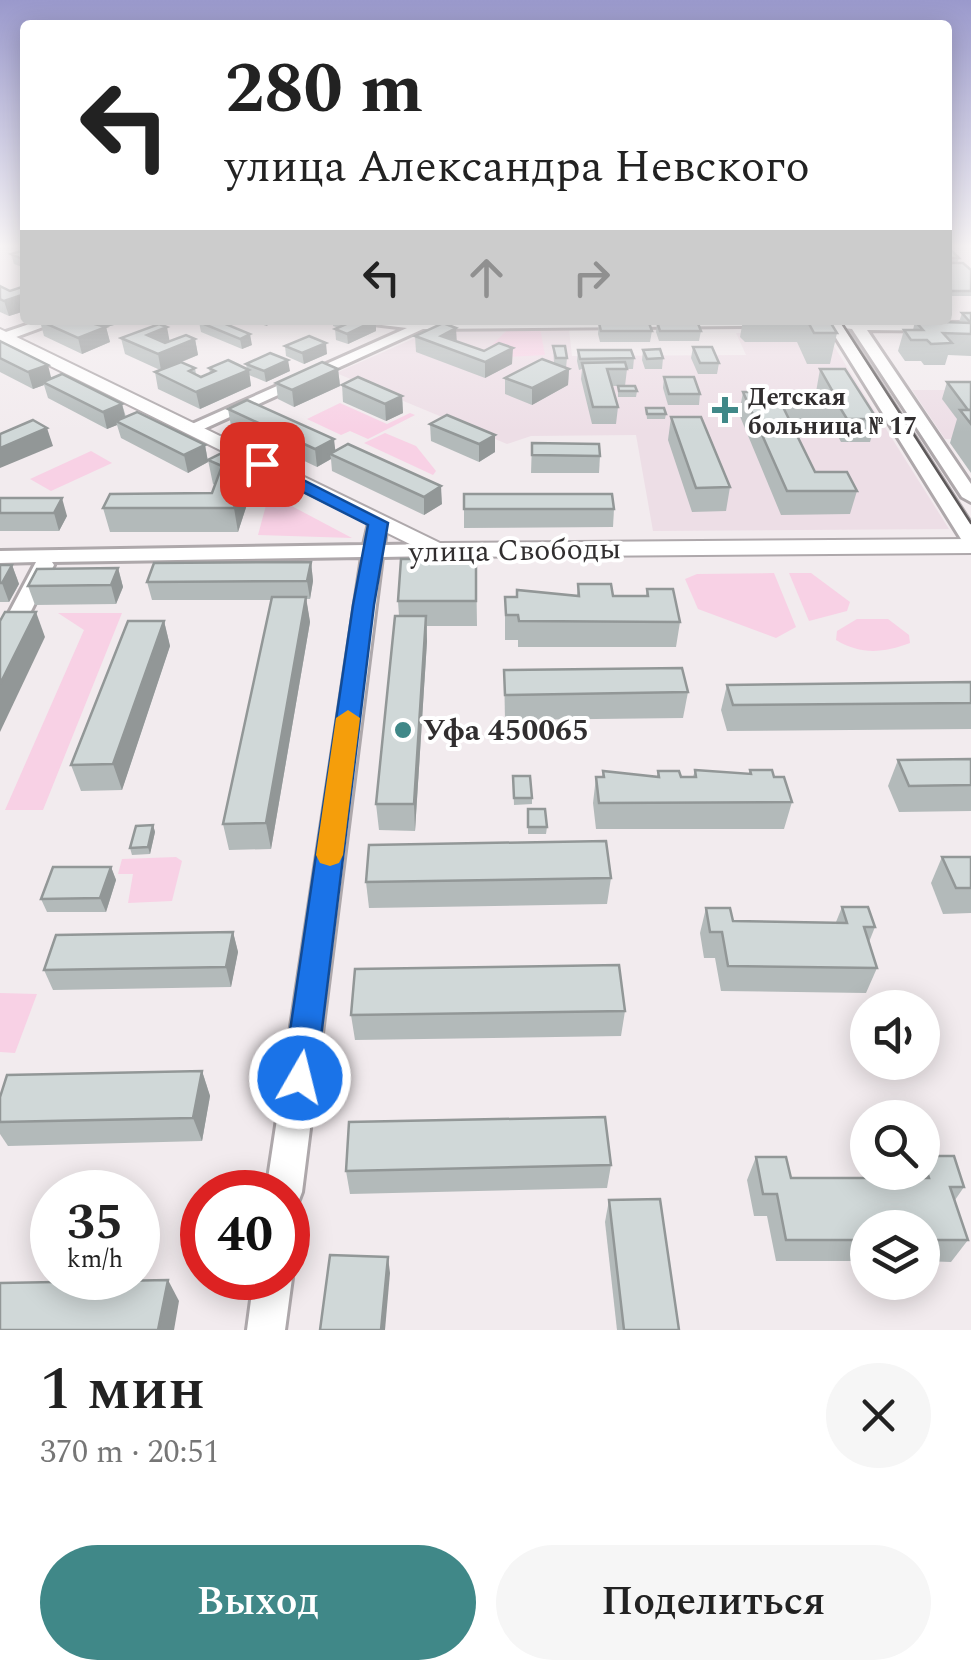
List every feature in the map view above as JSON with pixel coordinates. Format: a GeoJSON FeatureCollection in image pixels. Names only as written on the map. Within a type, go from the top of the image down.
{"type":"FeatureCollection","features":[{"type":"Feature","properties":{"kind":"main road"},"geometry":{"type":"LineString","coordinates":[[4,338],[54,325]]}},
{"type":"Feature","properties":{"kind":"main road"},"geometry":{"type":"LineString","coordinates":[[4,338],[436,550]]}},
{"type":"Feature","properties":{"kind":"main road","name":"улица Свободы"},"geometry":{"type":"LineString","coordinates":[[436,550],[971,543]]}},
{"type":"Feature","properties":{"kind":"street"},"geometry":{"type":"LineString","coordinates":[[4,338],[40,325]]}},
{"type":"Feature","properties":{"kind":"street"},"geometry":{"type":"LineString","coordinates":[[191,428],[409,325]]}},
{"type":"Feature","properties":{"kind":"street"},"geometry":{"type":"LineString","coordinates":[[835,325],[971,543]]}},
{"type":"Feature","properties":{"kind":"street"},"geometry":{"type":"LineString","coordinates":[[856,325],[971,497]]}},
{"type":"Feature","properties":{"kind":"street"},"geometry":{"type":"LineString","coordinates":[[932,325],[971,326]]}},
{"type":"Feature","properties":{"kind":"street"},"geometry":{"type":"LineString","coordinates":[[287,1170],[378,523]]}},
{"type":"Feature","properties":{"kind":"street","name":"улица Свободы"},"geometry":{"type":"LineString","coordinates":[[0,558],[436,550]]}},
{"type":"Feature","properties":{"kind":"street"},"geometry":{"type":"LineString","coordinates":[[0,651],[48,557]]}},
{"type":"Feature","properties":{"kind":"street"},"geometry":{"type":"LineString","coordinates":[[266,1330],[270,1300]]}},
{"type":"Feature","properties":{"kind":"shaded area"},"geometry":{"type":"Polygon","coordinates":[[[540,328],[545,355],[508,357],[487,350],[508,329],[540,328]]]}},
{"type":"Feature","properties":{"kind":"shaded area","name":"Детская больница № 17"},"geometry":{"type":"Polygon","coordinates":[[[569,329],[572,356],[746,355],[736,333],[825,332],[949,529],[653,531],[636,435],[531,436],[507,444],[336,373],[433,330],[569,329]]]}},
{"type":"Feature","properties":{"kind":"shaded area"},"geometry":{"type":"Polygon","coordinates":[[[912,390],[971,390],[971,439],[945,439],[912,390]]]}},
{"type":"Feature","properties":{"kind":"shaded area"},"geometry":{"type":"Polygon","coordinates":[[[340,403],[387,424],[410,413],[415,415],[368,439],[350,431],[341,435],[307,419],[340,403]]]}},
{"type":"Feature","properties":{"kind":"shaded area"},"geometry":{"type":"Polygon","coordinates":[[[385,433],[416,446],[436,471],[433,475],[364,443],[385,433]]]}},
{"type":"Feature","properties":{"kind":"shaded area"},"geometry":{"type":"Polygon","coordinates":[[[91,451],[112,463],[51,491],[30,479],[91,451]]]}},
{"type":"Feature","properties":{"kind":"shaded area"},"geometry":{"type":"Polygon","coordinates":[[[269,494],[352,538],[258,535],[269,494]]]}},
{"type":"Feature","properties":{"kind":"shaded area"},"geometry":{"type":"Polygon","coordinates":[[[774,573],[796,627],[776,638],[698,609],[685,579],[697,574],[774,573]]]}},
{"type":"Feature","properties":{"kind":"shaded area"},"geometry":{"type":"Polygon","coordinates":[[[789,573],[811,573],[850,602],[847,611],[809,621],[789,573]]]}},
{"type":"Feature","properties":{"kind":"shaded area"},"geometry":{"type":"Polygon","coordinates":[[[58,613],[122,613],[43,810],[5,810],[84,630],[58,613]]]}},
{"type":"Feature","properties":{"kind":"shaded area"},"geometry":{"type":"Polygon","coordinates":[[[857,619],[888,619],[909,635],[910,643],[872,651],[836,640],[837,631],[857,619]]]}},
{"type":"Feature","properties":{"kind":"shaded area"},"geometry":{"type":"Polygon","coordinates":[[[176,857],[182,861],[172,901],[128,903],[133,874],[118,874],[122,859],[176,857]]]}},
{"type":"Feature","properties":{"kind":"shaded area"},"geometry":{"type":"Polygon","coordinates":[[[0,993],[37,994],[15,1053],[0,1052],[0,993]]]}},
{"type":"Feature","properties":{"kind":"building"},"geometry":{"type":"Polygon","coordinates":[[[971,323],[971,334],[943,333],[952,343],[911,340],[904,330],[923,330],[919,325],[971,323]]]}},
{"type":"Feature","properties":{"kind":"building"},"geometry":{"type":"Polygon","coordinates":[[[49,325],[106,327],[78,338],[49,325]]]}},
{"type":"Feature","properties":{"kind":"building"},"geometry":{"type":"Polygon","coordinates":[[[162,325],[167,327],[147,335],[165,343],[186,335],[195,339],[158,354],[121,338],[162,325]]]}},
{"type":"Feature","properties":{"kind":"building"},"geometry":{"type":"Polygon","coordinates":[[[206,325],[228,325],[250,334],[240,339],[206,325]]]}},
{"type":"Feature","properties":{"kind":"building"},"geometry":{"type":"Polygon","coordinates":[[[344,325],[366,325],[347,334],[335,329],[344,325]]]}},
{"type":"Feature","properties":{"kind":"building"},"geometry":{"type":"Polygon","coordinates":[[[448,325],[456,328],[441,336],[484,351],[499,343],[513,348],[485,362],[415,336],[448,325]]]}},
{"type":"Feature","properties":{"kind":"building"},"geometry":{"type":"Polygon","coordinates":[[[600,325],[650,325],[652,331],[601,331],[600,325]]]}},
{"type":"Feature","properties":{"kind":"building"},"geometry":{"type":"Polygon","coordinates":[[[658,325],[699,325],[701,331],[660,331],[658,325]]]}},
{"type":"Feature","properties":{"kind":"building"},"geometry":{"type":"Polygon","coordinates":[[[810,325],[832,325],[837,333],[814,333],[810,325]]]}},
{"type":"Feature","properties":{"kind":"building"},"geometry":{"type":"Polygon","coordinates":[[[309,336],[326,343],[302,353],[285,346],[309,336]]]}},
{"type":"Feature","properties":{"kind":"building"},"geometry":{"type":"Polygon","coordinates":[[[0,341],[48,365],[28,372],[0,358],[0,341]]]}},
{"type":"Feature","properties":{"kind":"building"},"geometry":{"type":"Polygon","coordinates":[[[553,346],[565,346],[567,358],[556,358],[553,346]]]}},
{"type":"Feature","properties":{"kind":"building"},"geometry":{"type":"Polygon","coordinates":[[[693,347],[712,347],[719,363],[700,363],[693,347]]]}},
{"type":"Feature","properties":{"kind":"building"},"geometry":{"type":"Polygon","coordinates":[[[660,349],[663,358],[647,359],[643,350],[660,349]]]}},
{"type":"Feature","properties":{"kind":"building"},"geometry":{"type":"Polygon","coordinates":[[[578,350],[631,350],[634,358],[580,359],[578,350]]]}},
{"type":"Feature","properties":{"kind":"building"},"geometry":{"type":"Polygon","coordinates":[[[270,353],[288,360],[264,371],[246,364],[270,353]]]}},
{"type":"Feature","properties":{"kind":"building"},"geometry":{"type":"Polygon","coordinates":[[[542,359],[569,369],[532,388],[505,378],[542,359]]]}},
{"type":"Feature","properties":{"kind":"building"},"geometry":{"type":"Polygon","coordinates":[[[228,360],[249,370],[196,392],[155,372],[181,362],[195,368],[189,371],[201,377],[215,371],[209,368],[228,360]]]}},
{"type":"Feature","properties":{"kind":"building"},"geometry":{"type":"Polygon","coordinates":[[[322,362],[338,369],[292,390],[276,383],[322,362]]]}},
{"type":"Feature","properties":{"kind":"building"},"geometry":{"type":"Polygon","coordinates":[[[625,362],[627,369],[607,369],[618,407],[593,407],[582,363],[625,362]]]}},
{"type":"Feature","properties":{"kind":"building"},"geometry":{"type":"Polygon","coordinates":[[[820,369],[845,369],[877,419],[847,419],[839,406],[783,407],[815,472],[847,472],[857,491],[787,491],[743,392],[833,392],[820,369]]]}},
{"type":"Feature","properties":{"kind":"building"},"geometry":{"type":"Polygon","coordinates":[[[62,374],[122,404],[103,412],[43,382],[62,374]]]}},
{"type":"Feature","properties":{"kind":"building"},"geometry":{"type":"Polygon","coordinates":[[[358,377],[402,396],[385,404],[342,385],[358,377]]]}},
{"type":"Feature","properties":{"kind":"building"},"geometry":{"type":"Polygon","coordinates":[[[664,377],[694,377],[700,394],[669,394],[664,377]]]}},
{"type":"Feature","properties":{"kind":"building"},"geometry":{"type":"Polygon","coordinates":[[[947,382],[971,382],[971,410],[968,410],[947,382]]]}},
{"type":"Feature","properties":{"kind":"building"},"geometry":{"type":"Polygon","coordinates":[[[618,386],[635,386],[637,391],[619,391],[618,386]]]}},
{"type":"Feature","properties":{"kind":"building"},"geometry":{"type":"Polygon","coordinates":[[[247,400],[334,439],[315,449],[228,409],[247,400]]]}},
{"type":"Feature","properties":{"kind":"building"},"geometry":{"type":"Polygon","coordinates":[[[646,408],[664,408],[666,414],[647,414],[646,408]]]}},
{"type":"Feature","properties":{"kind":"building"},"geometry":{"type":"Polygon","coordinates":[[[960,410],[971,410],[971,424],[960,410]]]}},
{"type":"Feature","properties":{"kind":"building"},"geometry":{"type":"Polygon","coordinates":[[[137,412],[205,445],[184,455],[116,421],[137,412]]]}},
{"type":"Feature","properties":{"kind":"building"},"geometry":{"type":"Polygon","coordinates":[[[447,415],[495,435],[479,444],[430,424],[447,415]]]}},
{"type":"Feature","properties":{"kind":"building"},"geometry":{"type":"Polygon","coordinates":[[[671,417],[701,417],[730,487],[696,488],[671,417]]]}},
{"type":"Feature","properties":{"kind":"building"},"geometry":{"type":"Polygon","coordinates":[[[33,420],[47,428],[0,448],[0,434],[33,420]]]}},
{"type":"Feature","properties":{"kind":"building"},"geometry":{"type":"Polygon","coordinates":[[[532,443],[599,444],[600,456],[532,455],[532,443]]]}},
{"type":"Feature","properties":{"kind":"building"},"geometry":{"type":"Polygon","coordinates":[[[348,444],[441,486],[424,497],[330,454],[348,444]]]}},
{"type":"Feature","properties":{"kind":"building"},"geometry":{"type":"Polygon","coordinates":[[[226,451],[249,462],[234,508],[103,508],[110,494],[212,493],[222,466],[208,460],[226,451]]]}},
{"type":"Feature","properties":{"kind":"building"},"geometry":{"type":"Polygon","coordinates":[[[464,494],[612,494],[614,509],[464,509],[464,494]]]}},
{"type":"Feature","properties":{"kind":"building"},"geometry":{"type":"Polygon","coordinates":[[[0,498],[62,498],[54,513],[0,513],[0,498]]]}},
{"type":"Feature","properties":{"kind":"building"},"geometry":{"type":"Polygon","coordinates":[[[401,559],[476,559],[476,601],[398,601],[401,559]]]}},
{"type":"Feature","properties":{"kind":"building"},"geometry":{"type":"Polygon","coordinates":[[[311,562],[307,581],[147,582],[154,563],[311,562]]]}},
{"type":"Feature","properties":{"kind":"building"},"geometry":{"type":"Polygon","coordinates":[[[0,565],[12,565],[2,583],[0,583],[0,565]]]}},
{"type":"Feature","properties":{"kind":"building"},"geometry":{"type":"Polygon","coordinates":[[[118,568],[111,585],[28,586],[37,569],[118,568]]]}},
{"type":"Feature","properties":{"kind":"building"},"geometry":{"type":"Polygon","coordinates":[[[578,584],[611,584],[613,596],[648,596],[647,589],[673,589],[680,622],[519,621],[518,615],[506,615],[505,597],[517,597],[517,590],[579,596],[578,584]]]}},
{"type":"Feature","properties":{"kind":"building"},"geometry":{"type":"Polygon","coordinates":[[[272,597],[306,597],[266,823],[223,824],[272,597]]]}},
{"type":"Feature","properties":{"kind":"building"},"geometry":{"type":"Polygon","coordinates":[[[5,612],[36,612],[0,684],[0,621],[5,612]]]}},
{"type":"Feature","properties":{"kind":"building"},"geometry":{"type":"Polygon","coordinates":[[[395,616],[426,616],[414,804],[376,804],[395,616]]]}},
{"type":"Feature","properties":{"kind":"building"},"geometry":{"type":"Polygon","coordinates":[[[128,621],[164,621],[113,764],[71,765],[128,621]]]}},
{"type":"Feature","properties":{"kind":"building"},"geometry":{"type":"Polygon","coordinates":[[[682,668],[688,692],[505,695],[504,670],[682,668]]]}},
{"type":"Feature","properties":{"kind":"building"},"geometry":{"type":"Polygon","coordinates":[[[971,682],[971,703],[733,705],[727,685],[971,682]]]}},
{"type":"Feature","properties":{"kind":"building"},"geometry":{"type":"Polygon","coordinates":[[[971,759],[971,785],[909,786],[898,760],[971,759]]]}},
{"type":"Feature","properties":{"kind":"building"},"geometry":{"type":"Polygon","coordinates":[[[695,770],[751,774],[750,770],[772,770],[774,777],[784,777],[792,802],[599,803],[596,777],[604,777],[603,771],[659,777],[658,771],[679,771],[681,777],[696,777],[695,770]]]}},
{"type":"Feature","properties":{"kind":"building"},"geometry":{"type":"Polygon","coordinates":[[[513,776],[530,776],[532,798],[514,798],[513,776]]]}},
{"type":"Feature","properties":{"kind":"building"},"geometry":{"type":"Polygon","coordinates":[[[528,809],[545,809],[547,827],[528,827],[528,809]]]}},
{"type":"Feature","properties":{"kind":"building"},"geometry":{"type":"Polygon","coordinates":[[[153,825],[148,847],[130,848],[136,826],[153,825]]]}},
{"type":"Feature","properties":{"kind":"building"},"geometry":{"type":"Polygon","coordinates":[[[606,841],[611,878],[366,882],[369,845],[606,841]]]}},
{"type":"Feature","properties":{"kind":"building"},"geometry":{"type":"Polygon","coordinates":[[[942,857],[971,857],[971,888],[956,888],[942,857]]]}},
{"type":"Feature","properties":{"kind":"building"},"geometry":{"type":"Polygon","coordinates":[[[53,867],[111,867],[100,898],[41,899],[53,867]]]}},
{"type":"Feature","properties":{"kind":"building"},"geometry":{"type":"Polygon","coordinates":[[[842,907],[868,907],[875,927],[864,927],[877,968],[728,966],[722,932],[710,932],[706,908],[730,908],[733,921],[847,923],[842,907]]]}},
{"type":"Feature","properties":{"kind":"building"},"geometry":{"type":"Polygon","coordinates":[[[233,932],[226,967],[44,970],[56,935],[233,932]]]}},
{"type":"Feature","properties":{"kind":"building"},"geometry":{"type":"Polygon","coordinates":[[[619,965],[625,1011],[351,1015],[355,969],[619,965]]]}},
{"type":"Feature","properties":{"kind":"building"},"geometry":{"type":"Polygon","coordinates":[[[202,1071],[193,1118],[0,1122],[0,1097],[7,1075],[202,1071]]]}},
{"type":"Feature","properties":{"kind":"building"},"geometry":{"type":"Polygon","coordinates":[[[605,1117],[611,1165],[346,1171],[349,1122],[605,1117]]]}},
{"type":"Feature","properties":{"kind":"building"},"geometry":{"type":"Polygon","coordinates":[[[940,1156],[954,1156],[964,1187],[950,1187],[968,1240],[940,1240],[940,1210],[850,1210],[850,1240],[786,1240],[777,1194],[763,1194],[756,1157],[786,1157],[791,1178],[850,1178],[850,1190],[940,1190],[940,1156]]]}},
{"type":"Feature","properties":{"kind":"building"},"geometry":{"type":"Polygon","coordinates":[[[660,1199],[679,1330],[624,1330],[609,1200],[660,1199]]]}},
{"type":"Feature","properties":{"kind":"building"},"geometry":{"type":"Polygon","coordinates":[[[330,1255],[388,1257],[381,1330],[320,1330],[330,1255]]]}},
{"type":"Feature","properties":{"kind":"building"},"geometry":{"type":"Polygon","coordinates":[[[160,1280],[168,1280],[158,1330],[0,1330],[0,1283],[30,1282],[30,1300],[160,1300],[160,1280]]]}},
{"type":"Feature","properties":{"kind":"tram line"},"geometry":{"type":"LineString","coordinates":[[843,325],[971,523]]}},
{"type":"Feature","properties":{"kind":"slow traffic"},"geometry":{"type":"LineString","coordinates":[[330,855],[348,718]]}},
{"type":"Feature","properties":{"kind":"place","name":"Детская больница № 17"},"geometry":{"type":"Point","coordinates":[725,410]}},
{"type":"Feature","properties":{"kind":"place","name":"Уфа 450065"},"geometry":{"type":"Point","coordinates":[403,730]}},
{"type":"Feature","properties":{"kind":"route"},"geometry":{"type":"LineString","coordinates":[[262,464],[378,523],[363,605],[300,1078]]}}]}
